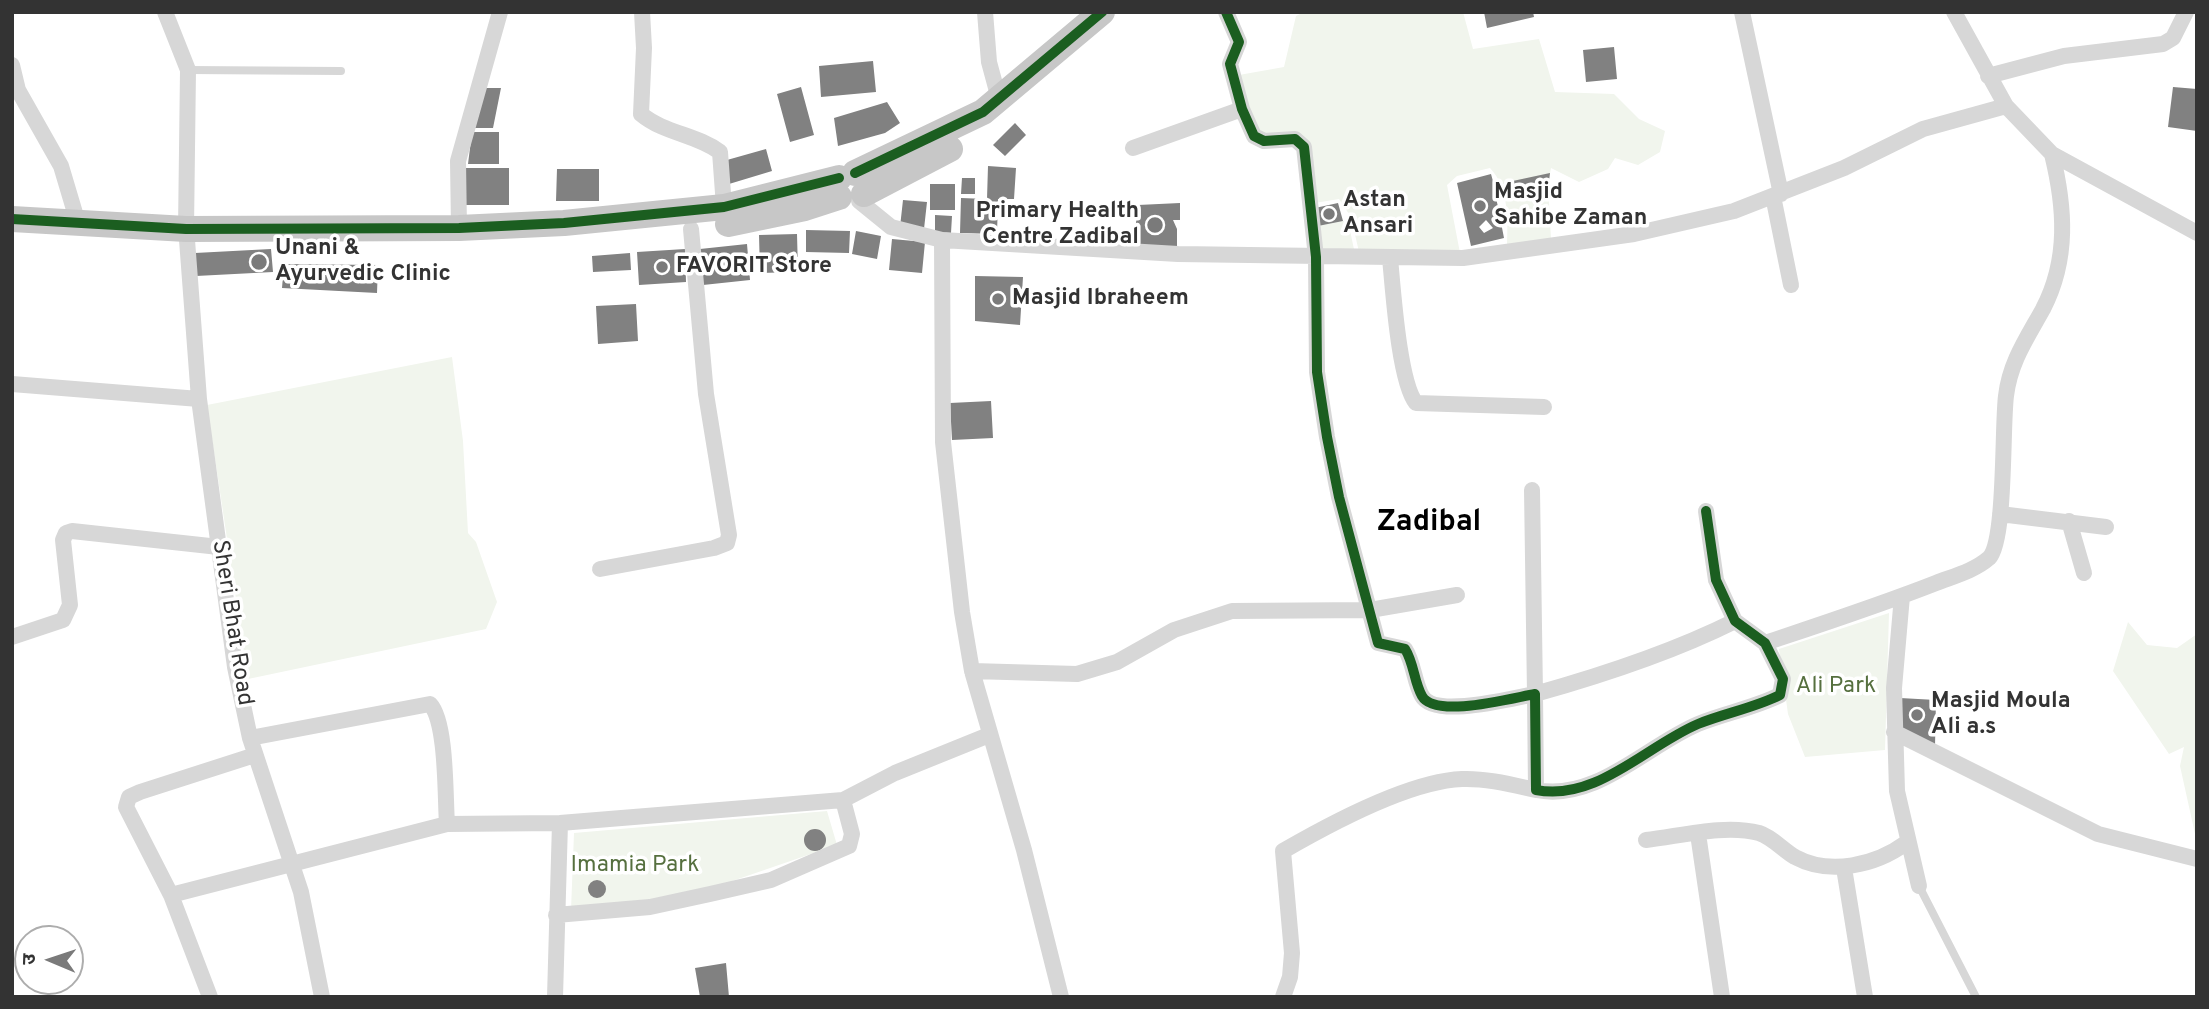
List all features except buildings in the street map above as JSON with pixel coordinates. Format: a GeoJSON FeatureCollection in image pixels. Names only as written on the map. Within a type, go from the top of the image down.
{"type":"FeatureCollection","features":[{"type":"Feature","properties":{"kind":"highway"},"geometry":{"type":"LineString","coordinates":[[12,219],[186,234],[458,244],[691,229],[777,215],[851,189],[991,105],[1102,12]]}},
{"type":"Feature","properties":{"kind":"highway"},"geometry":{"type":"LineString","coordinates":[[12,237],[459,228],[644,217],[851,189]]}},
{"type":"Feature","properties":{"kind":"street"},"geometry":{"type":"LineString","coordinates":[[165,12],[188,69]]}},
{"type":"Feature","properties":{"kind":"street"},"geometry":{"type":"LineString","coordinates":[[459,228],[458,161],[500,12]]}},
{"type":"Feature","properties":{"kind":"street"},"geometry":{"type":"LineString","coordinates":[[642,12],[644,48],[641,114],[657,127],[709,144],[720,152],[724,207]]}},
{"type":"Feature","properties":{"kind":"street"},"geometry":{"type":"LineString","coordinates":[[985,12],[991,105]]}},
{"type":"Feature","properties":{"kind":"street"},"geometry":{"type":"LineString","coordinates":[[1226,12],[1239,42],[1230,64],[1242,109],[1257,139],[1295,139],[1304,147],[1315,257],[1317,372],[1339,497],[1378,643],[1405,649],[1423,698],[1433,705],[1482,705],[1535,694],[1644,660],[1696,641],[1735,621]]}},
{"type":"Feature","properties":{"kind":"street"},"geometry":{"type":"LineString","coordinates":[[1742,12],[1777,195],[1791,285]]}},
{"type":"Feature","properties":{"kind":"street"},"geometry":{"type":"LineString","coordinates":[[1954,12],[2006,106],[2052,154],[2197,233]]}},
{"type":"Feature","properties":{"kind":"street"},"geometry":{"type":"LineString","coordinates":[[1988,76],[2064,56],[2163,44],[2174,38],[2186,12]]}},
{"type":"Feature","properties":{"kind":"street"},"geometry":{"type":"LineString","coordinates":[[12,65],[18,90],[61,166],[78,223]]}},
{"type":"Feature","properties":{"kind":"street","name":"Sheri Bhat Road"},"geometry":{"type":"LineString","coordinates":[[188,69],[186,234],[199,399],[235,667],[250,738],[301,892],[322,997]]}},
{"type":"Feature","properties":{"kind":"street"},"geometry":{"type":"LineString","coordinates":[[851,189],[891,228],[942,240],[1088,251],[1463,258],[1550,248],[1721,214],[1844,168],[1923,129],[2006,106]]}},
{"type":"Feature","properties":{"kind":"street"},"geometry":{"type":"LineString","coordinates":[[1133,148],[1242,109]]}},
{"type":"Feature","properties":{"kind":"street"},"geometry":{"type":"LineString","coordinates":[[1765,643],[1902,596],[1974,568],[1991,556],[1999,536],[2004,416],[2009,374],[2057,277],[2063,241],[2064,209],[2052,154]]}},
{"type":"Feature","properties":{"kind":"street"},"geometry":{"type":"LineString","coordinates":[[600,569],[714,548],[727,543],[729,535],[706,394],[691,229]]}},
{"type":"Feature","properties":{"kind":"street"},"geometry":{"type":"LineString","coordinates":[[942,240],[941,397],[945,479],[972,671],[1024,850],[1061,997]]}},
{"type":"Feature","properties":{"kind":"street"},"geometry":{"type":"LineString","coordinates":[[1390,258],[1410,396],[1416,404],[1544,407]]}},
{"type":"Feature","properties":{"kind":"street"},"geometry":{"type":"LineString","coordinates":[[12,384],[199,399]]}},
{"type":"Feature","properties":{"kind":"street"},"geometry":{"type":"LineString","coordinates":[[1532,491],[1536,790]]}},
{"type":"Feature","properties":{"kind":"street"},"geometry":{"type":"LineString","coordinates":[[1283,997],[1290,977],[1293,953],[1283,851],[1392,796],[1426,786],[1461,779],[1556,794],[1586,787],[1698,724],[1780,695],[1783,679],[1765,643],[1735,621],[1716,580],[1706,511]]}},
{"type":"Feature","properties":{"kind":"street"},"geometry":{"type":"LineString","coordinates":[[2000,514],[2106,527]]}},
{"type":"Feature","properties":{"kind":"street"},"geometry":{"type":"LineString","coordinates":[[2069,521],[2084,573]]}},
{"type":"Feature","properties":{"kind":"street"},"geometry":{"type":"LineString","coordinates":[[12,637],[63,620],[68,614],[70,604],[63,540],[66,533],[72,531],[219,547]]}},
{"type":"Feature","properties":{"kind":"street"},"geometry":{"type":"LineString","coordinates":[[972,671],[1077,674],[1093,672],[1174,629],[1232,611],[1370,610],[1457,595]]}},
{"type":"Feature","properties":{"kind":"street"},"geometry":{"type":"LineString","coordinates":[[1902,596],[1894,688],[1897,791],[1906,843],[1919,886]]}},
{"type":"Feature","properties":{"kind":"street"},"geometry":{"type":"LineString","coordinates":[[250,738],[430,704],[436,710],[439,727],[447,824]]}},
{"type":"Feature","properties":{"kind":"street"},"geometry":{"type":"LineString","coordinates":[[1894,732],[2098,834],[2197,859]]}},
{"type":"Feature","properties":{"kind":"street"},"geometry":{"type":"LineString","coordinates":[[171,895],[447,824],[560,823],[843,800],[895,773],[989,735]]}},
{"type":"Feature","properties":{"kind":"street"},"geometry":{"type":"LineString","coordinates":[[210,997],[171,895],[126,807],[129,797],[255,755]]}},
{"type":"Feature","properties":{"kind":"street"},"geometry":{"type":"LineString","coordinates":[[556,915],[650,907],[771,880],[849,845],[852,834],[843,800]]}},
{"type":"Feature","properties":{"kind":"street"},"geometry":{"type":"LineString","coordinates":[[555,997],[560,823]]}},
{"type":"Feature","properties":{"kind":"street"},"geometry":{"type":"LineString","coordinates":[[1646,840],[1738,831],[1761,834],[1796,857],[1818,865],[1844,868],[1892,854],[1906,843]]}},
{"type":"Feature","properties":{"kind":"street"},"geometry":{"type":"LineString","coordinates":[[1698,834],[1722,997]]}},
{"type":"Feature","properties":{"kind":"street"},"geometry":{"type":"LineString","coordinates":[[1844,868],[1865,997]]}},
{"type":"Feature","properties":{"kind":"lane"},"geometry":{"type":"LineString","coordinates":[[188,69],[341,71]]}},
{"type":"Feature","properties":{"kind":"lane"},"geometry":{"type":"LineString","coordinates":[[1919,886],[1976,997]]}},
{"type":"Feature","properties":{"kind":"green space"},"geometry":{"type":"Polygon","coordinates":[[[1304,12],[1463,12],[1473,49],[1539,39],[1555,92],[1614,94],[1639,119],[1665,131],[1660,152],[1638,165],[1615,158],[1608,169],[1579,182],[1551,168],[1548,184],[1551,239],[1507,246],[1504,195],[1490,168],[1457,176],[1447,185],[1460,253],[1359,252],[1351,217],[1339,199],[1315,203],[1310,149],[1301,134],[1268,138],[1257,133],[1239,75],[1284,67],[1296,16],[1304,12]]]}},
{"type":"Feature","properties":{"kind":"green space"},"geometry":{"type":"Polygon","coordinates":[[[1348,221],[1355,254],[1318,254],[1318,226],[1348,221]]]}},
{"type":"Feature","properties":{"kind":"green space"},"geometry":{"type":"Polygon","coordinates":[[[452,357],[463,441],[468,533],[476,542],[497,602],[486,629],[248,679],[207,405],[452,357]]]}},
{"type":"Feature","properties":{"kind":"green space","name":"Ali Park"},"geometry":{"type":"Polygon","coordinates":[[[1889,613],[1885,750],[1805,757],[1788,714],[1779,649],[1889,613]]]}},
{"type":"Feature","properties":{"kind":"green space"},"geometry":{"type":"Polygon","coordinates":[[[2128,622],[2147,645],[2177,648],[2197,634],[2197,843],[2180,766],[2184,747],[2169,754],[2113,671],[2128,622]]]}},
{"type":"Feature","properties":{"kind":"green space","name":"Imamia Park"},"geometry":{"type":"Polygon","coordinates":[[[827,811],[837,845],[712,888],[649,904],[571,910],[574,833],[827,811]]]}},
{"type":"Feature","properties":{"kind":"cycle path"},"geometry":{"type":"LineString","coordinates":[[855,173],[983,112],[1102,12]]}},
{"type":"Feature","properties":{"kind":"cycle path"},"geometry":{"type":"LineString","coordinates":[[1226,12],[1239,42],[1230,64],[1242,109],[1254,136],[1264,141],[1295,139],[1304,147],[1316,257],[1317,372],[1339,497],[1378,643],[1405,649],[1422,696],[1430,703],[1457,707],[1535,694],[1536,790],[1558,792],[1600,780],[1698,724],[1780,695],[1783,679],[1765,643],[1735,621],[1716,580],[1706,511]]}},
{"type":"Feature","properties":{"kind":"cycle path"},"geometry":{"type":"LineString","coordinates":[[12,219],[186,229],[459,228],[564,223],[724,207],[839,178]]}},
{"type":"Feature","properties":{"kind":"place","name":"Masjid Sahibe Zaman"},"geometry":{"type":"Point","coordinates":[1480,206]}},
{"type":"Feature","properties":{"kind":"place","name":"Astan Ansari"},"geometry":{"type":"Point","coordinates":[1329,214]}},
{"type":"Feature","properties":{"kind":"place","name":"Primary Health Centre Zadibal"},"geometry":{"type":"Point","coordinates":[1155,225]}},
{"type":"Feature","properties":{"kind":"place","name":"Unani & Ayurvedic Clinic"},"geometry":{"type":"Point","coordinates":[259,262]}},
{"type":"Feature","properties":{"kind":"place","name":"FAVORIT Store"},"geometry":{"type":"Point","coordinates":[662,267]}},
{"type":"Feature","properties":{"kind":"place","name":"Masjid Ibraheem"},"geometry":{"type":"Point","coordinates":[998,299]}},
{"type":"Feature","properties":{"kind":"place","name":"Masjid Moula Ali a.s"},"geometry":{"type":"Point","coordinates":[1917,715]}},
{"type":"Feature","properties":{"kind":"district","name":"Zadibal"},"geometry":{"type":"Point","coordinates":[1429,524]}}]}
